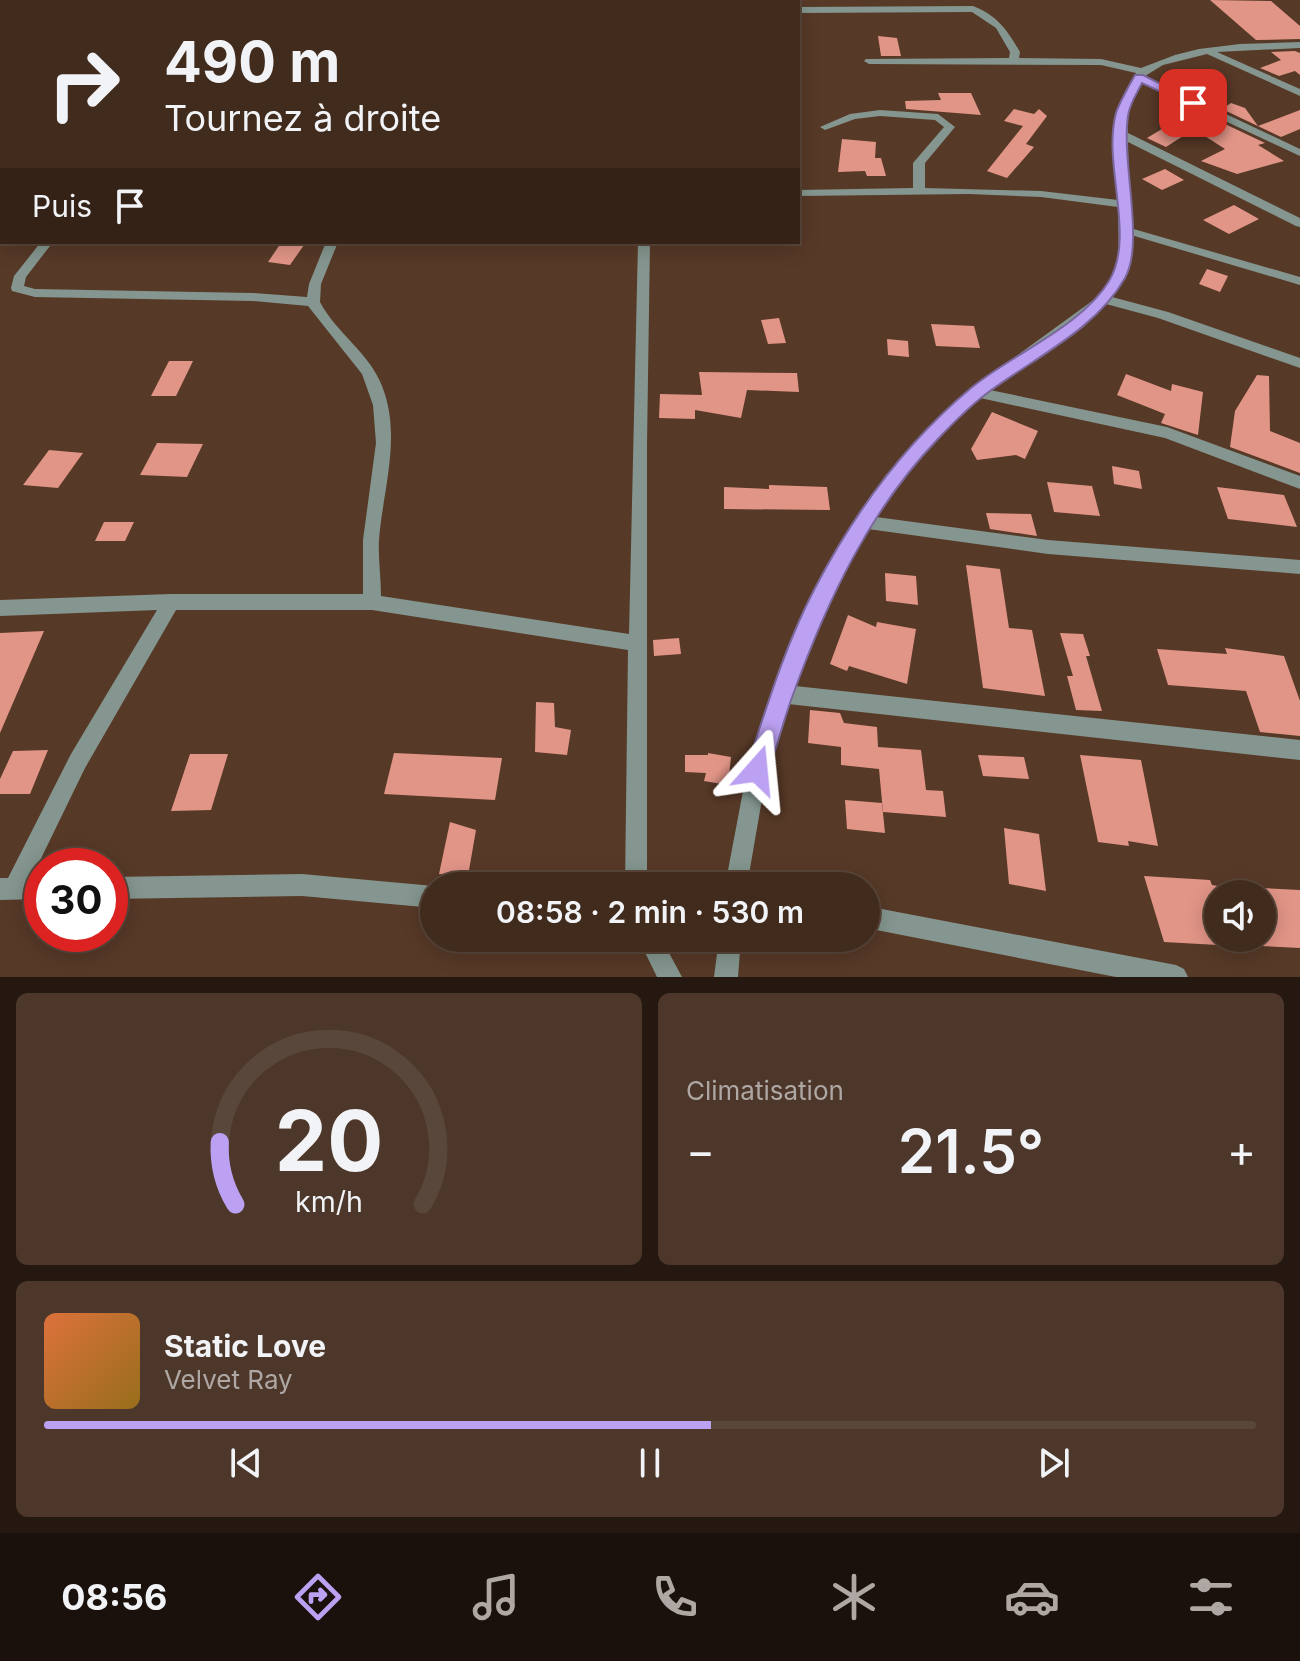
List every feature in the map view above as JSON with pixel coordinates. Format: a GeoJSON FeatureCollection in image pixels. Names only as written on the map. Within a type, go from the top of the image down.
{"type":"FeatureCollection","features":[{"type":"Feature","properties":{"kind":"street"},"geometry":{"type":"LineString","coordinates":[[966,0],[973,9]]}},
{"type":"Feature","properties":{"kind":"street"},"geometry":{"type":"LineString","coordinates":[[800,10],[973,9],[995,19],[1001,26],[1015,52],[1013,57],[1016,61]]}},
{"type":"Feature","properties":{"kind":"street"},"geometry":{"type":"LineString","coordinates":[[739,872],[757,770],[782,694],[822,593],[864,522],[901,469],[977,392],[1104,299],[1125,264],[1122,114],[1141,74],[1170,60],[1209,52],[1300,45]]}},
{"type":"Feature","properties":{"kind":"street"},"geometry":{"type":"LineString","coordinates":[[1209,52],[1300,93]]}},
{"type":"Feature","properties":{"kind":"street"},"geometry":{"type":"LineString","coordinates":[[869,61],[1101,62],[1141,74],[1300,153]]}},
{"type":"Feature","properties":{"kind":"street"},"geometry":{"type":"LineString","coordinates":[[825,127],[845,116],[869,112],[938,117],[946,121],[950,127],[919,163],[919,191]]}},
{"type":"Feature","properties":{"kind":"street"},"geometry":{"type":"LineString","coordinates":[[1121,134],[1300,223]]}},
{"type":"Feature","properties":{"kind":"street"},"geometry":{"type":"LineString","coordinates":[[800,193],[919,191],[1041,194],[1123,204]]}},
{"type":"Feature","properties":{"kind":"street"},"geometry":{"type":"LineString","coordinates":[[1125,230],[1300,281]]}},
{"type":"Feature","properties":{"kind":"street"},"geometry":{"type":"LineString","coordinates":[[45,244],[20,276],[17,288],[35,293],[253,297],[313,302]]}},
{"type":"Feature","properties":{"kind":"street"},"geometry":{"type":"LineString","coordinates":[[331,244],[312,293],[313,302],[366,366],[376,388],[383,417],[383,452],[371,543],[372,602]]}},
{"type":"Feature","properties":{"kind":"street"},"geometry":{"type":"LineString","coordinates":[[636,872],[636,643],[644,244]]}},
{"type":"Feature","properties":{"kind":"street"},"geometry":{"type":"LineString","coordinates":[[1104,299],[1163,315],[1300,363]]}},
{"type":"Feature","properties":{"kind":"street"},"geometry":{"type":"LineString","coordinates":[[977,392],[1167,433],[1300,483]]}},
{"type":"Feature","properties":{"kind":"street"},"geometry":{"type":"LineString","coordinates":[[864,522],[1048,547],[1300,567]]}},
{"type":"Feature","properties":{"kind":"street"},"geometry":{"type":"LineString","coordinates":[[0,608],[171,602],[372,602],[636,643]]}},
{"type":"Feature","properties":{"kind":"street"},"geometry":{"type":"LineString","coordinates":[[7,888],[171,602]]}},
{"type":"Feature","properties":{"kind":"street"},"geometry":{"type":"LineString","coordinates":[[782,694],[1300,750]]}},
{"type":"Feature","properties":{"kind":"street"},"geometry":{"type":"LineString","coordinates":[[128,888],[302,885],[420,896]]}},
{"type":"Feature","properties":{"kind":"street"},"geometry":{"type":"LineString","coordinates":[[880,920],[1176,977]]}},
{"type":"Feature","properties":{"kind":"street"},"geometry":{"type":"LineString","coordinates":[[657,952],[670,977]]}},
{"type":"Feature","properties":{"kind":"street"},"geometry":{"type":"LineString","coordinates":[[726,977],[729,952]]}},
{"type":"Feature","properties":{"kind":"building"},"geometry":{"type":"Polygon","coordinates":[[[1210,0],[1271,1],[1300,26],[1300,39],[1256,40],[1210,0]]]}},
{"type":"Feature","properties":{"kind":"building"},"geometry":{"type":"Polygon","coordinates":[[[878,36],[897,38],[901,56],[881,56],[878,36]]]}},
{"type":"Feature","properties":{"kind":"building"},"geometry":{"type":"Polygon","coordinates":[[[1271,52],[1300,53],[1300,75],[1295,71],[1279,76],[1260,68],[1281,60],[1271,52]]]}},
{"type":"Feature","properties":{"kind":"building"},"geometry":{"type":"Polygon","coordinates":[[[938,93],[971,93],[981,115],[906,109],[905,101],[941,100],[938,93]]]}},
{"type":"Feature","properties":{"kind":"building"},"geometry":{"type":"Polygon","coordinates":[[[1231,103],[1245,108],[1258,126],[1300,110],[1300,129],[1281,137],[1222,109],[1231,103]]]}},
{"type":"Feature","properties":{"kind":"building"},"geometry":{"type":"Polygon","coordinates":[[[1014,109],[1034,114],[1039,109],[1047,116],[1026,144],[1034,147],[1007,178],[987,171],[1023,126],[1004,121],[1014,109]]]}},
{"type":"Feature","properties":{"kind":"building"},"geometry":{"type":"Polygon","coordinates":[[[1206,115],[1265,143],[1258,145],[1284,161],[1237,174],[1201,161],[1225,149],[1194,129],[1166,147],[1147,138],[1175,121],[1206,115]]]}},
{"type":"Feature","properties":{"kind":"building"},"geometry":{"type":"Polygon","coordinates":[[[842,139],[876,142],[875,158],[881,158],[886,176],[867,176],[865,171],[838,172],[842,139]]]}},
{"type":"Feature","properties":{"kind":"building"},"geometry":{"type":"Polygon","coordinates":[[[1165,169],[1184,180],[1162,190],[1142,179],[1165,169]]]}},
{"type":"Feature","properties":{"kind":"building"},"geometry":{"type":"Polygon","coordinates":[[[1234,205],[1259,219],[1229,234],[1203,220],[1234,205]]]}},
{"type":"Feature","properties":{"kind":"building"},"geometry":{"type":"Polygon","coordinates":[[[280,244],[304,245],[290,265],[268,262],[280,244]]]}},
{"type":"Feature","properties":{"kind":"building"},"geometry":{"type":"Polygon","coordinates":[[[1207,269],[1228,276],[1220,292],[1199,284],[1207,269]]]}},
{"type":"Feature","properties":{"kind":"building"},"geometry":{"type":"Polygon","coordinates":[[[779,318],[786,343],[768,344],[761,320],[779,318]]]}},
{"type":"Feature","properties":{"kind":"building"},"geometry":{"type":"Polygon","coordinates":[[[931,324],[974,326],[980,348],[936,346],[931,324]]]}},
{"type":"Feature","properties":{"kind":"building"},"geometry":{"type":"Polygon","coordinates":[[[887,339],[908,341],[909,357],[888,355],[887,339]]]}},
{"type":"Feature","properties":{"kind":"building"},"geometry":{"type":"Polygon","coordinates":[[[169,361],[193,361],[176,396],[151,396],[169,361]]]}},
{"type":"Feature","properties":{"kind":"building"},"geometry":{"type":"Polygon","coordinates":[[[699,372],[797,373],[799,392],[747,390],[741,418],[695,410],[695,419],[659,418],[660,394],[702,395],[699,372]]]}},
{"type":"Feature","properties":{"kind":"building"},"geometry":{"type":"Polygon","coordinates":[[[1126,374],[1171,391],[1172,384],[1203,392],[1198,435],[1161,423],[1165,414],[1117,395],[1126,374]]]}},
{"type":"Feature","properties":{"kind":"building"},"geometry":{"type":"Polygon","coordinates":[[[1257,375],[1269,376],[1270,431],[1300,443],[1300,473],[1230,447],[1235,411],[1257,375]]]}},
{"type":"Feature","properties":{"kind":"building"},"geometry":{"type":"Polygon","coordinates":[[[992,412],[1038,431],[1025,459],[1016,455],[977,460],[971,449],[992,412]]]}},
{"type":"Feature","properties":{"kind":"building"},"geometry":{"type":"Polygon","coordinates":[[[157,443],[203,444],[187,477],[140,475],[157,443]]]}},
{"type":"Feature","properties":{"kind":"building"},"geometry":{"type":"Polygon","coordinates":[[[49,450],[83,453],[58,488],[23,485],[49,450]]]}},
{"type":"Feature","properties":{"kind":"building"},"geometry":{"type":"Polygon","coordinates":[[[1112,466],[1139,471],[1142,489],[1114,484],[1112,466]]]}},
{"type":"Feature","properties":{"kind":"building"},"geometry":{"type":"Polygon","coordinates":[[[1047,482],[1092,486],[1100,516],[1054,512],[1047,482]]]}},
{"type":"Feature","properties":{"kind":"building"},"geometry":{"type":"Polygon","coordinates":[[[769,485],[827,487],[830,510],[724,509],[724,487],[769,489],[769,485]]]}},
{"type":"Feature","properties":{"kind":"building"},"geometry":{"type":"Polygon","coordinates":[[[1217,487],[1284,495],[1297,527],[1228,519],[1217,487]]]}},
{"type":"Feature","properties":{"kind":"building"},"geometry":{"type":"Polygon","coordinates":[[[986,513],[1031,514],[1037,536],[990,529],[986,513]]]}},
{"type":"Feature","properties":{"kind":"building"},"geometry":{"type":"Polygon","coordinates":[[[104,522],[134,522],[125,541],[95,541],[104,522]]]}},
{"type":"Feature","properties":{"kind":"building"},"geometry":{"type":"Polygon","coordinates":[[[966,565],[1000,569],[1009,628],[1032,630],[1045,696],[983,688],[966,565]]]}},
{"type":"Feature","properties":{"kind":"building"},"geometry":{"type":"Polygon","coordinates":[[[885,573],[916,576],[918,605],[886,601],[885,573]]]}},
{"type":"Feature","properties":{"kind":"building"},"geometry":{"type":"Polygon","coordinates":[[[848,615],[876,627],[877,622],[916,629],[907,684],[849,666],[847,671],[830,664],[848,615]]]}},
{"type":"Feature","properties":{"kind":"building"},"geometry":{"type":"Polygon","coordinates":[[[44,631],[0,733],[0,633],[44,631]]]}},
{"type":"Feature","properties":{"kind":"building"},"geometry":{"type":"Polygon","coordinates":[[[1060,633],[1083,634],[1102,711],[1076,710],[1067,676],[1073,676],[1060,633]]]}},
{"type":"Feature","properties":{"kind":"building"},"geometry":{"type":"Polygon","coordinates":[[[679,638],[681,654],[654,656],[653,640],[679,638]]]}},
{"type":"Feature","properties":{"kind":"building"},"geometry":{"type":"Polygon","coordinates":[[[1225,648],[1284,656],[1300,701],[1300,736],[1260,732],[1246,691],[1168,685],[1157,649],[1227,654],[1225,648]]]}},
{"type":"Feature","properties":{"kind":"building"},"geometry":{"type":"Polygon","coordinates":[[[536,702],[554,703],[555,727],[571,730],[567,755],[535,752],[536,702]]]}},
{"type":"Feature","properties":{"kind":"building"},"geometry":{"type":"Polygon","coordinates":[[[810,710],[840,713],[844,723],[877,727],[878,747],[921,750],[926,790],[943,791],[946,817],[883,812],[879,769],[841,765],[841,747],[808,743],[810,710]]]}},
{"type":"Feature","properties":{"kind":"building"},"geometry":{"type":"Polygon","coordinates":[[[48,750],[30,794],[0,794],[0,779],[13,751],[48,750]]]}},
{"type":"Feature","properties":{"kind":"building"},"geometry":{"type":"Polygon","coordinates":[[[394,753],[502,758],[495,800],[384,794],[394,753]]]}},
{"type":"Feature","properties":{"kind":"building"},"geometry":{"type":"Polygon","coordinates":[[[708,753],[731,757],[728,785],[704,781],[706,773],[685,772],[685,755],[708,753]]]}},
{"type":"Feature","properties":{"kind":"building"},"geometry":{"type":"Polygon","coordinates":[[[190,754],[228,754],[211,810],[171,811],[190,754]]]}},
{"type":"Feature","properties":{"kind":"building"},"geometry":{"type":"Polygon","coordinates":[[[978,755],[1024,757],[1029,779],[983,776],[978,755]]]}},
{"type":"Feature","properties":{"kind":"building"},"geometry":{"type":"Polygon","coordinates":[[[1080,755],[1141,760],[1158,846],[1128,841],[1129,846],[1098,842],[1080,755]]]}},
{"type":"Feature","properties":{"kind":"building"},"geometry":{"type":"Polygon","coordinates":[[[845,800],[882,803],[885,833],[847,829],[845,800]]]}},
{"type":"Feature","properties":{"kind":"building"},"geometry":{"type":"Polygon","coordinates":[[[450,822],[476,830],[469,872],[439,872],[450,822]]]}},
{"type":"Feature","properties":{"kind":"building"},"geometry":{"type":"Polygon","coordinates":[[[1004,828],[1039,834],[1046,891],[1009,884],[1004,828]]]}},
{"type":"Feature","properties":{"kind":"building"},"geometry":{"type":"Polygon","coordinates":[[[1144,876],[1210,880],[1204,880],[1204,944],[1164,942],[1144,876]]]}},
{"type":"Feature","properties":{"kind":"building"},"geometry":{"type":"Polygon","coordinates":[[[1276,889],[1300,890],[1300,948],[1276,947],[1276,889]]]}},
{"type":"Feature","properties":{"kind":"route"},"geometry":{"type":"LineString","coordinates":[[757,770],[782,694],[822,593],[891,480],[977,392],[1083,317],[1104,299],[1118,278],[1125,264],[1126,246],[1120,166],[1122,114],[1139,77],[1193,103]]}}]}
